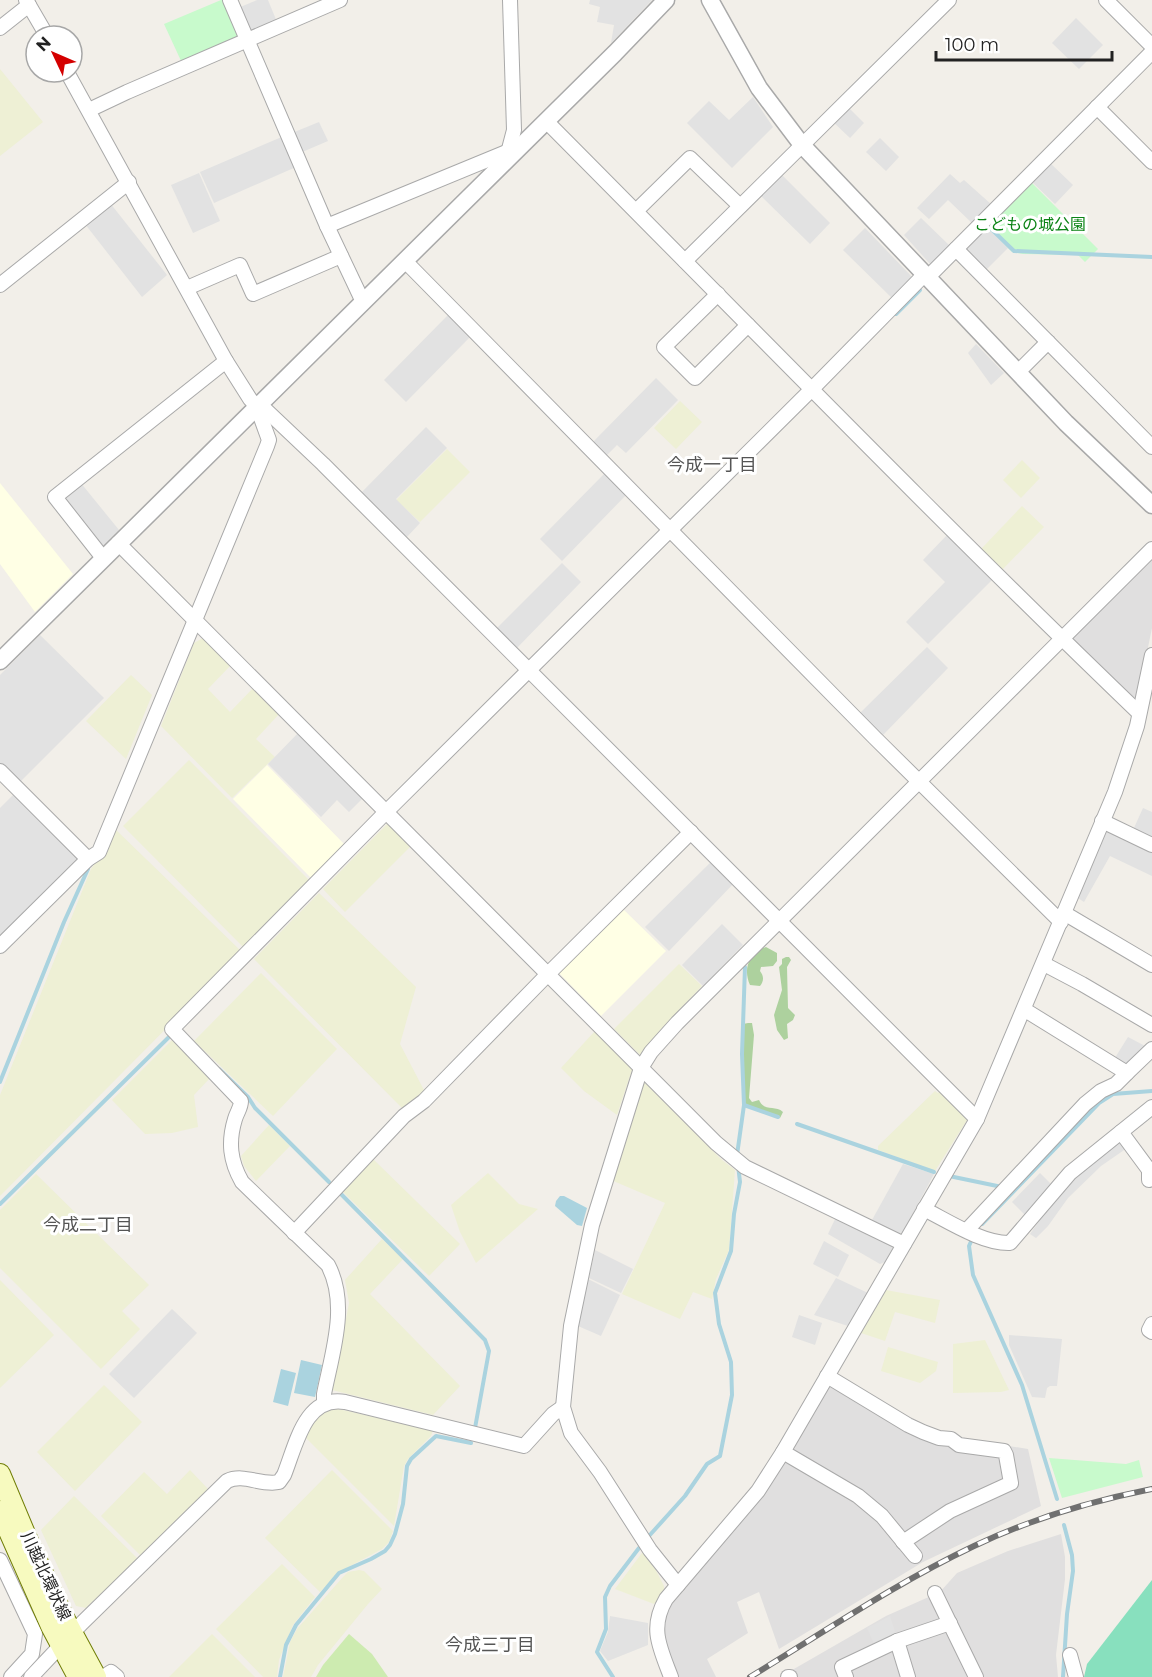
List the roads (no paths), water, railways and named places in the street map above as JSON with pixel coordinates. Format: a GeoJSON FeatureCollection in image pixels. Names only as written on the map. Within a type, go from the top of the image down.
{"type":"FeatureCollection","features":[{"type":"Feature","properties":{"kind":"main road","name":"川越北環状線"},"geometry":{"type":"LineString","coordinates":[[0,1474],[67,1639],[78,1677]]}},
{"type":"Feature","properties":{"kind":"main road","name":"川越北環状線"},"geometry":{"type":"LineString","coordinates":[[0,1511],[51,1626],[67,1639],[96,1677]]}},
{"type":"Feature","properties":{"kind":"street"},"geometry":{"type":"LineString","coordinates":[[230,0],[327,226],[363,302]]}},
{"type":"Feature","properties":{"kind":"street"},"geometry":{"type":"LineString","coordinates":[[89,110],[340,0]]}},
{"type":"Feature","properties":{"kind":"street"},"geometry":{"type":"LineString","coordinates":[[510,0],[514,130],[510,153]]}},
{"type":"Feature","properties":{"kind":"street"},"geometry":{"type":"LineString","coordinates":[[0,661],[256,407],[280,386],[510,153],[615,54],[666,0]]}},
{"type":"Feature","properties":{"kind":"street"},"geometry":{"type":"LineString","coordinates":[[710,0],[759,88],[802,145],[1094,450],[1152,504]]}},
{"type":"Feature","properties":{"kind":"street"},"geometry":{"type":"LineString","coordinates":[[685,261],[949,0]]}},
{"type":"Feature","properties":{"kind":"street"},"geometry":{"type":"LineString","coordinates":[[1106,0],[1152,46]]}},
{"type":"Feature","properties":{"kind":"street"},"geometry":{"type":"LineString","coordinates":[[0,28],[28,2],[40,24]]}},
{"type":"Feature","properties":{"kind":"street"},"geometry":{"type":"LineString","coordinates":[[324,1402],[338,1317],[338,1295],[328,1265],[250,1190],[236,1173],[230,1140],[236,1116],[242,1105],[241,1101],[172,1029],[387,811],[926,276],[956,249],[1152,52]]}},
{"type":"Feature","properties":{"kind":"street"},"geometry":{"type":"LineString","coordinates":[[0,946],[88,859],[99,852],[193,617],[269,440],[256,407],[226,361],[74,84]]}},
{"type":"Feature","properties":{"kind":"street"},"geometry":{"type":"LineString","coordinates":[[1096,107],[1152,162]]}},
{"type":"Feature","properties":{"kind":"street"},"geometry":{"type":"LineString","coordinates":[[546,121],[811,390],[1139,712]]}},
{"type":"Feature","properties":{"kind":"street"},"geometry":{"type":"LineString","coordinates":[[327,226],[510,153]]}},
{"type":"Feature","properties":{"kind":"street"},"geometry":{"type":"LineString","coordinates":[[636,211],[690,158],[740,206]]}},
{"type":"Feature","properties":{"kind":"street"},"geometry":{"type":"LineString","coordinates":[[0,285],[129,182]]}},
{"type":"Feature","properties":{"kind":"street"},"geometry":{"type":"LineString","coordinates":[[956,249],[1152,447]]}},
{"type":"Feature","properties":{"kind":"street"},"geometry":{"type":"LineString","coordinates":[[186,288],[240,265],[254,294],[341,256]]}},
{"type":"Feature","properties":{"kind":"street"},"geometry":{"type":"LineString","coordinates":[[405,261],[920,781],[1063,917],[1152,965]]}},
{"type":"Feature","properties":{"kind":"street"},"geometry":{"type":"LineString","coordinates":[[718,294],[664,347],[695,378],[748,325]]}},
{"type":"Feature","properties":{"kind":"street"},"geometry":{"type":"LineString","coordinates":[[1018,372],[1048,342]]}},
{"type":"Feature","properties":{"kind":"street"},"geometry":{"type":"LineString","coordinates":[[103,558],[55,497],[226,361]]}},
{"type":"Feature","properties":{"kind":"street"},"geometry":{"type":"LineString","coordinates":[[256,407],[267,411],[290,432],[977,1119]]}},
{"type":"Feature","properties":{"kind":"street"},"geometry":{"type":"LineString","coordinates":[[118,543],[729,1155],[745,1167],[904,1244]]}},
{"type":"Feature","properties":{"kind":"street"},"geometry":{"type":"LineString","coordinates":[[678,1585],[650,1550],[600,1472],[571,1433],[563,1407],[570,1326],[592,1226],[641,1068],[651,1052],[677,1023],[1152,549]]}},
{"type":"Feature","properties":{"kind":"street"},"geometry":{"type":"LineString","coordinates":[[670,1677],[659,1647],[656,1625],[660,1609],[758,1491],[977,1119],[1025,1010],[1115,792],[1137,726],[1152,656]]}},
{"type":"Feature","properties":{"kind":"street"},"geometry":{"type":"LineString","coordinates":[[0,771],[88,859]]}},
{"type":"Feature","properties":{"kind":"street"},"geometry":{"type":"LineString","coordinates":[[1102,821],[1152,845]]}},
{"type":"Feature","properties":{"kind":"street"},"geometry":{"type":"LineString","coordinates":[[294,1233],[404,1116],[424,1101],[691,832]]}},
{"type":"Feature","properties":{"kind":"street"},"geometry":{"type":"LineString","coordinates":[[1044,964],[1152,1024]]}},
{"type":"Feature","properties":{"kind":"street"},"geometry":{"type":"LineString","coordinates":[[1025,1010],[1127,1073]]}},
{"type":"Feature","properties":{"kind":"street"},"geometry":{"type":"LineString","coordinates":[[967,1230],[1085,1104],[1101,1091],[1116,1084],[1152,1049]]}},
{"type":"Feature","properties":{"kind":"street"},"geometry":{"type":"LineString","coordinates":[[924,1209],[981,1236],[1002,1243],[1010,1243],[1070,1173],[1152,1107]]}},
{"type":"Feature","properties":{"kind":"street"},"geometry":{"type":"LineString","coordinates":[[1121,1132],[1149,1170],[1151,1184]]}},
{"type":"Feature","properties":{"kind":"street"},"geometry":{"type":"LineString","coordinates":[[1152,1324],[1149,1330],[1152,1332]]}},
{"type":"Feature","properties":{"kind":"street"},"geometry":{"type":"LineString","coordinates":[[827,1376],[923,1432],[939,1438],[951,1439],[958,1445],[1004,1452],[1006,1455],[1011,1483],[950,1511],[903,1542]]}},
{"type":"Feature","properties":{"kind":"street"},"geometry":{"type":"LineString","coordinates":[[31,1677],[227,1481],[237,1478],[272,1484],[279,1482],[309,1416],[315,1407],[324,1402],[334,1400],[345,1402],[524,1446],[553,1414],[563,1407]]}},
{"type":"Feature","properties":{"kind":"street"},"geometry":{"type":"LineString","coordinates":[[783,1452],[858,1496],[882,1516],[915,1556]]}},
{"type":"Feature","properties":{"kind":"street"},"geometry":{"type":"LineString","coordinates":[[0,1560],[36,1634],[32,1654],[11,1677]]}},
{"type":"Feature","properties":{"kind":"street"},"geometry":{"type":"LineString","coordinates":[[935,1593],[976,1677]]}},
{"type":"Feature","properties":{"kind":"street"},"geometry":{"type":"LineString","coordinates":[[846,1677],[842,1667],[897,1641],[950,1623]]}},
{"type":"Feature","properties":{"kind":"street"},"geometry":{"type":"LineString","coordinates":[[897,1641],[908,1677]]}},
{"type":"Feature","properties":{"kind":"street"},"geometry":{"type":"LineString","coordinates":[[1070,1655],[1076,1677]]}},
{"type":"Feature","properties":{"kind":"street"},"geometry":{"type":"LineString","coordinates":[[104,1677],[111,1672],[117,1677]]}},
{"type":"Feature","properties":{"kind":"water"},"geometry":{"type":"Polygon","coordinates":[[[560,1196],[587,1208],[582,1226],[577,1225],[555,1206],[560,1196]]]}},
{"type":"Feature","properties":{"kind":"water"},"geometry":{"type":"Polygon","coordinates":[[[301,1360],[322,1365],[315,1397],[294,1393],[301,1360]]]}},
{"type":"Feature","properties":{"kind":"water"},"geometry":{"type":"Polygon","coordinates":[[[281,1369],[296,1373],[288,1406],[273,1402],[281,1369]]]}},
{"type":"Feature","properties":{"kind":"waterway"},"geometry":{"type":"LineString","coordinates":[[985,225],[1014,251],[1152,257]]}},
{"type":"Feature","properties":{"kind":"waterway"},"geometry":{"type":"LineString","coordinates":[[896,314],[920,290]]}},
{"type":"Feature","properties":{"kind":"waterway"},"geometry":{"type":"LineString","coordinates":[[0,1082],[64,922],[88,869]]}},
{"type":"Feature","properties":{"kind":"waterway"},"geometry":{"type":"LineString","coordinates":[[737,1155],[744,1105],[742,1054],[745,967]]}},
{"type":"Feature","properties":{"kind":"waterway"},"geometry":{"type":"LineString","coordinates":[[0,1204],[169,1037]]}},
{"type":"Feature","properties":{"kind":"waterway"},"geometry":{"type":"LineString","coordinates":[[219,1069],[329,1182]]}},
{"type":"Feature","properties":{"kind":"waterway"},"geometry":{"type":"LineString","coordinates":[[982,1224],[1099,1103],[1113,1094],[1152,1091]]}},
{"type":"Feature","properties":{"kind":"waterway"},"geometry":{"type":"LineString","coordinates":[[744,1105],[778,1117]]}},
{"type":"Feature","properties":{"kind":"waterway"},"geometry":{"type":"LineString","coordinates":[[797,1124],[934,1172]]}},
{"type":"Feature","properties":{"kind":"waterway"},"geometry":{"type":"LineString","coordinates":[[649,1536],[685,1496],[707,1464],[720,1456],[732,1395],[731,1362],[719,1324],[715,1293],[731,1251],[734,1214],[740,1182],[738,1165]]}},
{"type":"Feature","properties":{"kind":"waterway"},"geometry":{"type":"LineString","coordinates":[[949,1176],[1002,1187]]}},
{"type":"Feature","properties":{"kind":"waterway"},"geometry":{"type":"LineString","coordinates":[[340,1193],[485,1340],[489,1351],[475,1428]]}},
{"type":"Feature","properties":{"kind":"waterway"},"geometry":{"type":"LineString","coordinates":[[973,1237],[969,1246],[973,1275],[1022,1385],[1057,1499]]}},
{"type":"Feature","properties":{"kind":"waterway"},"geometry":{"type":"LineString","coordinates":[[280,1677],[286,1645],[296,1625],[339,1573],[371,1559],[385,1551],[390,1545],[403,1504],[407,1466],[411,1459],[436,1436],[471,1443]]}},
{"type":"Feature","properties":{"kind":"waterway"},"geometry":{"type":"LineString","coordinates":[[1063,1677],[1067,1614],[1073,1571],[1072,1555],[1064,1525]]}},
{"type":"Feature","properties":{"kind":"waterway"},"geometry":{"type":"LineString","coordinates":[[613,1677],[597,1652],[606,1629],[605,1597],[610,1586],[639,1548]]}},
{"type":"Feature","properties":{"kind":"railway"},"geometry":{"type":"LineString","coordinates":[[750,1677],[888,1592],[974,1546],[1017,1527],[1062,1512],[1152,1489]]}},
{"type":"Feature","properties":{"kind":"district","name":"今成一丁目"},"geometry":{"type":"Point","coordinates":[712,465]}},
{"type":"Feature","properties":{"kind":"district","name":"今成二丁目"},"geometry":{"type":"Point","coordinates":[88,1225]}},
{"type":"Feature","properties":{"kind":"district","name":"今成三丁目"},"geometry":{"type":"Point","coordinates":[490,1645]}},
{"type":"Feature","properties":{"kind":"park label","name":"こどもの城公園"},"geometry":{"type":"Point","coordinates":[1030,224]}}]}
